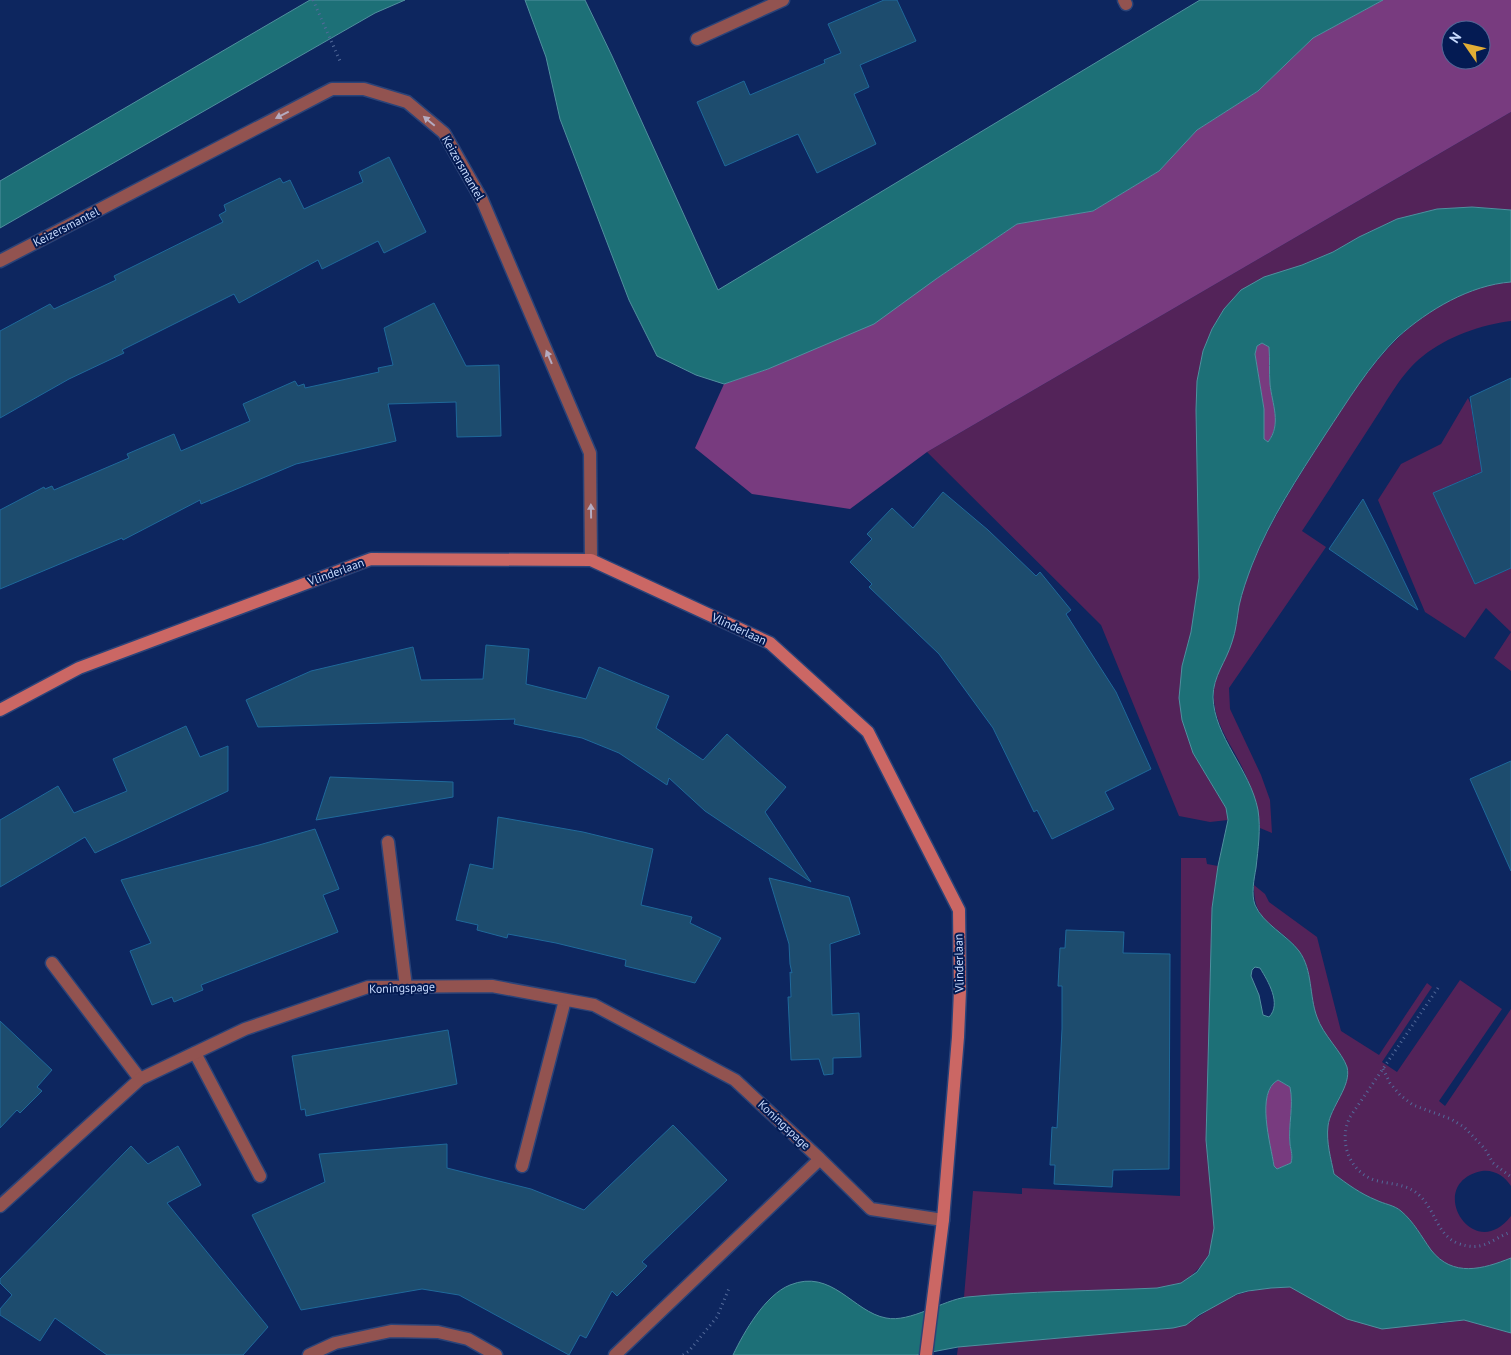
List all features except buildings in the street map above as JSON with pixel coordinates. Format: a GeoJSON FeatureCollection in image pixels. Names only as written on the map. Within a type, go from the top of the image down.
{"type":"FeatureCollection","features":[{"type":"Feature","properties":{"kind":"street"},"geometry":{"type":"LineString","coordinates":[[696,39],[783,0]]}},
{"type":"Feature","properties":{"kind":"street","name":"Keizersmantel"},"geometry":{"type":"LineString","coordinates":[[0,261],[332,89],[364,89],[406,102],[444,133],[482,200],[590,453],[591,560]]}},
{"type":"Feature","properties":{"kind":"street","name":"Vlinderlaan"},"geometry":{"type":"LineString","coordinates":[[0,710],[79,668],[371,559],[591,560],[770,643],[868,732],[959,910],[960,991],[958,1037],[943,1220],[926,1355]]}},
{"type":"Feature","properties":{"kind":"street"},"geometry":{"type":"LineString","coordinates":[[388,842],[406,987]]}},
{"type":"Feature","properties":{"kind":"street"},"geometry":{"type":"LineString","coordinates":[[52,963],[140,1079]]}},
{"type":"Feature","properties":{"kind":"street","name":"Koningspage"},"geometry":{"type":"LineString","coordinates":[[0,1206],[140,1079],[245,1029],[368,988],[492,986],[594,1005],[735,1080],[871,1209],[943,1220]]}},
{"type":"Feature","properties":{"kind":"street"},"geometry":{"type":"LineString","coordinates":[[522,1166],[565,1000]]}},
{"type":"Feature","properties":{"kind":"street"},"geometry":{"type":"LineString","coordinates":[[195,1053],[260,1176]]}},
{"type":"Feature","properties":{"kind":"street","name":"Koningspage"},"geometry":{"type":"LineString","coordinates":[[615,1355],[820,1159]]}},
{"type":"Feature","properties":{"kind":"street"},"geometry":{"type":"LineString","coordinates":[[310,1355],[335,1343],[391,1331],[438,1332],[468,1339],[496,1355]]}},
{"type":"Feature","properties":{"kind":"path"},"geometry":{"type":"LineString","coordinates":[[313,0],[334,48]]}},
{"type":"Feature","properties":{"kind":"path"},"geometry":{"type":"LineString","coordinates":[[1438,988],[1347,1123],[1344,1140],[1350,1159],[1365,1175],[1374,1180],[1408,1188],[1419,1195],[1429,1206],[1440,1229],[1458,1243],[1470,1246],[1483,1246],[1511,1232]]}},
{"type":"Feature","properties":{"kind":"path"},"geometry":{"type":"LineString","coordinates":[[1383,1069],[1390,1083],[1400,1095],[1413,1105],[1451,1119],[1464,1127],[1485,1149],[1493,1163],[1511,1176]]}},
{"type":"Feature","properties":{"kind":"shaded area"},"geometry":{"type":"Polygon","coordinates":[[[310,0],[405,0],[375,13],[0,228],[0,181],[310,0]]]}},
{"type":"Feature","properties":{"kind":"shaded area"},"geometry":{"type":"Polygon","coordinates":[[[525,0],[585,0],[718,290],[1200,0],[1383,0],[1313,38],[1258,91],[1197,130],[1159,171],[1093,211],[1017,224],[874,324],[768,369],[724,384],[696,375],[657,356],[629,300],[560,119],[546,57],[525,0]]]}},
{"type":"Feature","properties":{"kind":"shaded area"},"geometry":{"type":"Polygon","coordinates":[[[1383,0],[1511,0],[1511,112],[927,452],[850,509],[752,494],[695,448],[724,384],[768,369],[936,279],[1017,224],[1093,211],[1159,171],[1197,130],[1258,91],[1313,38],[1383,0]]]}},
{"type":"Feature","properties":{"kind":"shaded area"},"geometry":{"type":"Polygon","coordinates":[[[1511,112],[1511,210],[1472,207],[1436,209],[1397,219],[1333,252],[1241,290],[1224,309],[1212,329],[1203,351],[1196,410],[1199,578],[1191,632],[1182,666],[1193,753],[1226,808],[1228,820],[1210,822],[1179,816],[1101,625],[927,452],[1511,112]]]}},
{"type":"Feature","properties":{"kind":"shaded area"},"geometry":{"type":"Polygon","coordinates":[[[1472,207],[1511,210],[1511,282],[1480,288],[1450,300],[1423,317],[1387,348],[1359,384],[1295,482],[1259,548],[1243,590],[1233,638],[1217,676],[1213,697],[1219,726],[1248,781],[1258,810],[1259,839],[1253,891],[1255,905],[1269,924],[1294,945],[1303,958],[1307,966],[1317,1017],[1347,1067],[1348,1074],[1344,1089],[1328,1126],[1328,1144],[1334,1174],[1365,1195],[1401,1211],[1414,1224],[1431,1250],[1449,1265],[1469,1269],[1479,1268],[1511,1258],[1511,1333],[1464,1320],[1382,1329],[1347,1319],[1290,1287],[1248,1291],[1237,1294],[1199,1315],[1186,1325],[1173,1328],[958,1347],[916,1355],[733,1355],[749,1325],[764,1305],[781,1290],[790,1285],[805,1281],[818,1282],[830,1286],[874,1314],[895,1319],[967,1297],[1037,1292],[1157,1288],[1181,1283],[1197,1272],[1209,1255],[1214,1228],[1206,1140],[1212,908],[1218,866],[1228,820],[1226,808],[1193,753],[1182,720],[1179,698],[1182,666],[1191,632],[1199,578],[1196,410],[1197,381],[1203,351],[1212,329],[1224,309],[1241,290],[1264,277],[1302,265],[1333,252],[1397,219],[1437,209],[1472,207]],[[1262,343],[1257,346],[1255,354],[1264,409],[1264,439],[1268,442],[1274,428],[1275,414],[1270,384],[1269,347],[1262,343]],[[1255,967],[1252,970],[1251,976],[1259,995],[1263,1015],[1269,1017],[1273,1012],[1274,1006],[1272,992],[1260,968],[1255,967]],[[1278,1080],[1271,1086],[1267,1096],[1266,1120],[1274,1166],[1277,1169],[1291,1163],[1292,1160],[1290,1144],[1291,1094],[1290,1087],[1278,1080]]]}},
{"type":"Feature","properties":{"kind":"shaded area"},"geometry":{"type":"Polygon","coordinates":[[[1511,282],[1511,321],[1465,332],[1443,343],[1415,363],[1395,387],[1302,531],[1326,547],[1229,688],[1230,709],[1261,775],[1270,800],[1272,833],[1260,828],[1249,782],[1219,722],[1214,702],[1216,678],[1230,648],[1243,590],[1259,549],[1285,500],[1324,437],[1358,385],[1387,349],[1422,318],[1450,301],[1480,288],[1511,282]]]}},
{"type":"Feature","properties":{"kind":"shaded area"},"geometry":{"type":"Polygon","coordinates":[[[1262,343],[1269,347],[1270,384],[1275,413],[1274,428],[1268,442],[1264,439],[1264,409],[1255,354],[1257,346],[1262,343]]]}},
{"type":"Feature","properties":{"kind":"shaded area"},"geometry":{"type":"Polygon","coordinates":[[[1468,398],[1471,405],[1477,446],[1489,444],[1481,485],[1475,474],[1434,494],[1475,584],[1511,568],[1511,632],[1486,608],[1465,638],[1425,612],[1378,500],[1401,464],[1441,444],[1468,398]]]}},
{"type":"Feature","properties":{"kind":"shaded area"},"geometry":{"type":"Polygon","coordinates":[[[1511,632],[1511,671],[1494,658],[1511,632]]]}},
{"type":"Feature","properties":{"kind":"shaded area"},"geometry":{"type":"Polygon","coordinates":[[[1181,858],[1206,858],[1207,864],[1218,866],[1212,908],[1206,1140],[1214,1228],[1212,1248],[1204,1263],[1188,1279],[1181,1283],[1157,1288],[964,1297],[973,1191],[1022,1194],[1022,1188],[1180,1196],[1181,858]]]}},
{"type":"Feature","properties":{"kind":"shaded area"},"geometry":{"type":"Polygon","coordinates":[[[1254,885],[1265,894],[1269,902],[1317,937],[1341,1031],[1379,1055],[1427,983],[1432,987],[1382,1062],[1397,1072],[1460,980],[1502,1009],[1439,1101],[1445,1106],[1511,1009],[1511,1186],[1498,1174],[1482,1171],[1465,1178],[1456,1190],[1455,1204],[1460,1217],[1470,1227],[1482,1232],[1496,1229],[1511,1216],[1511,1258],[1479,1268],[1459,1268],[1449,1265],[1431,1250],[1414,1224],[1401,1211],[1365,1195],[1334,1174],[1327,1131],[1330,1118],[1347,1079],[1346,1065],[1318,1020],[1314,1008],[1309,974],[1303,958],[1291,942],[1263,916],[1255,898],[1254,885]]]}},
{"type":"Feature","properties":{"kind":"shaded area"},"geometry":{"type":"Polygon","coordinates":[[[1278,1080],[1290,1087],[1292,1158],[1291,1163],[1277,1169],[1274,1166],[1270,1145],[1266,1107],[1267,1096],[1271,1087],[1278,1080]]]}},
{"type":"Feature","properties":{"kind":"shaded area"},"geometry":{"type":"Polygon","coordinates":[[[1291,1287],[1347,1319],[1438,1324],[1464,1320],[1511,1333],[1511,1355],[957,1355],[958,1347],[1173,1328],[1192,1321],[1220,1303],[1245,1292],[1291,1287]]]}}]}
